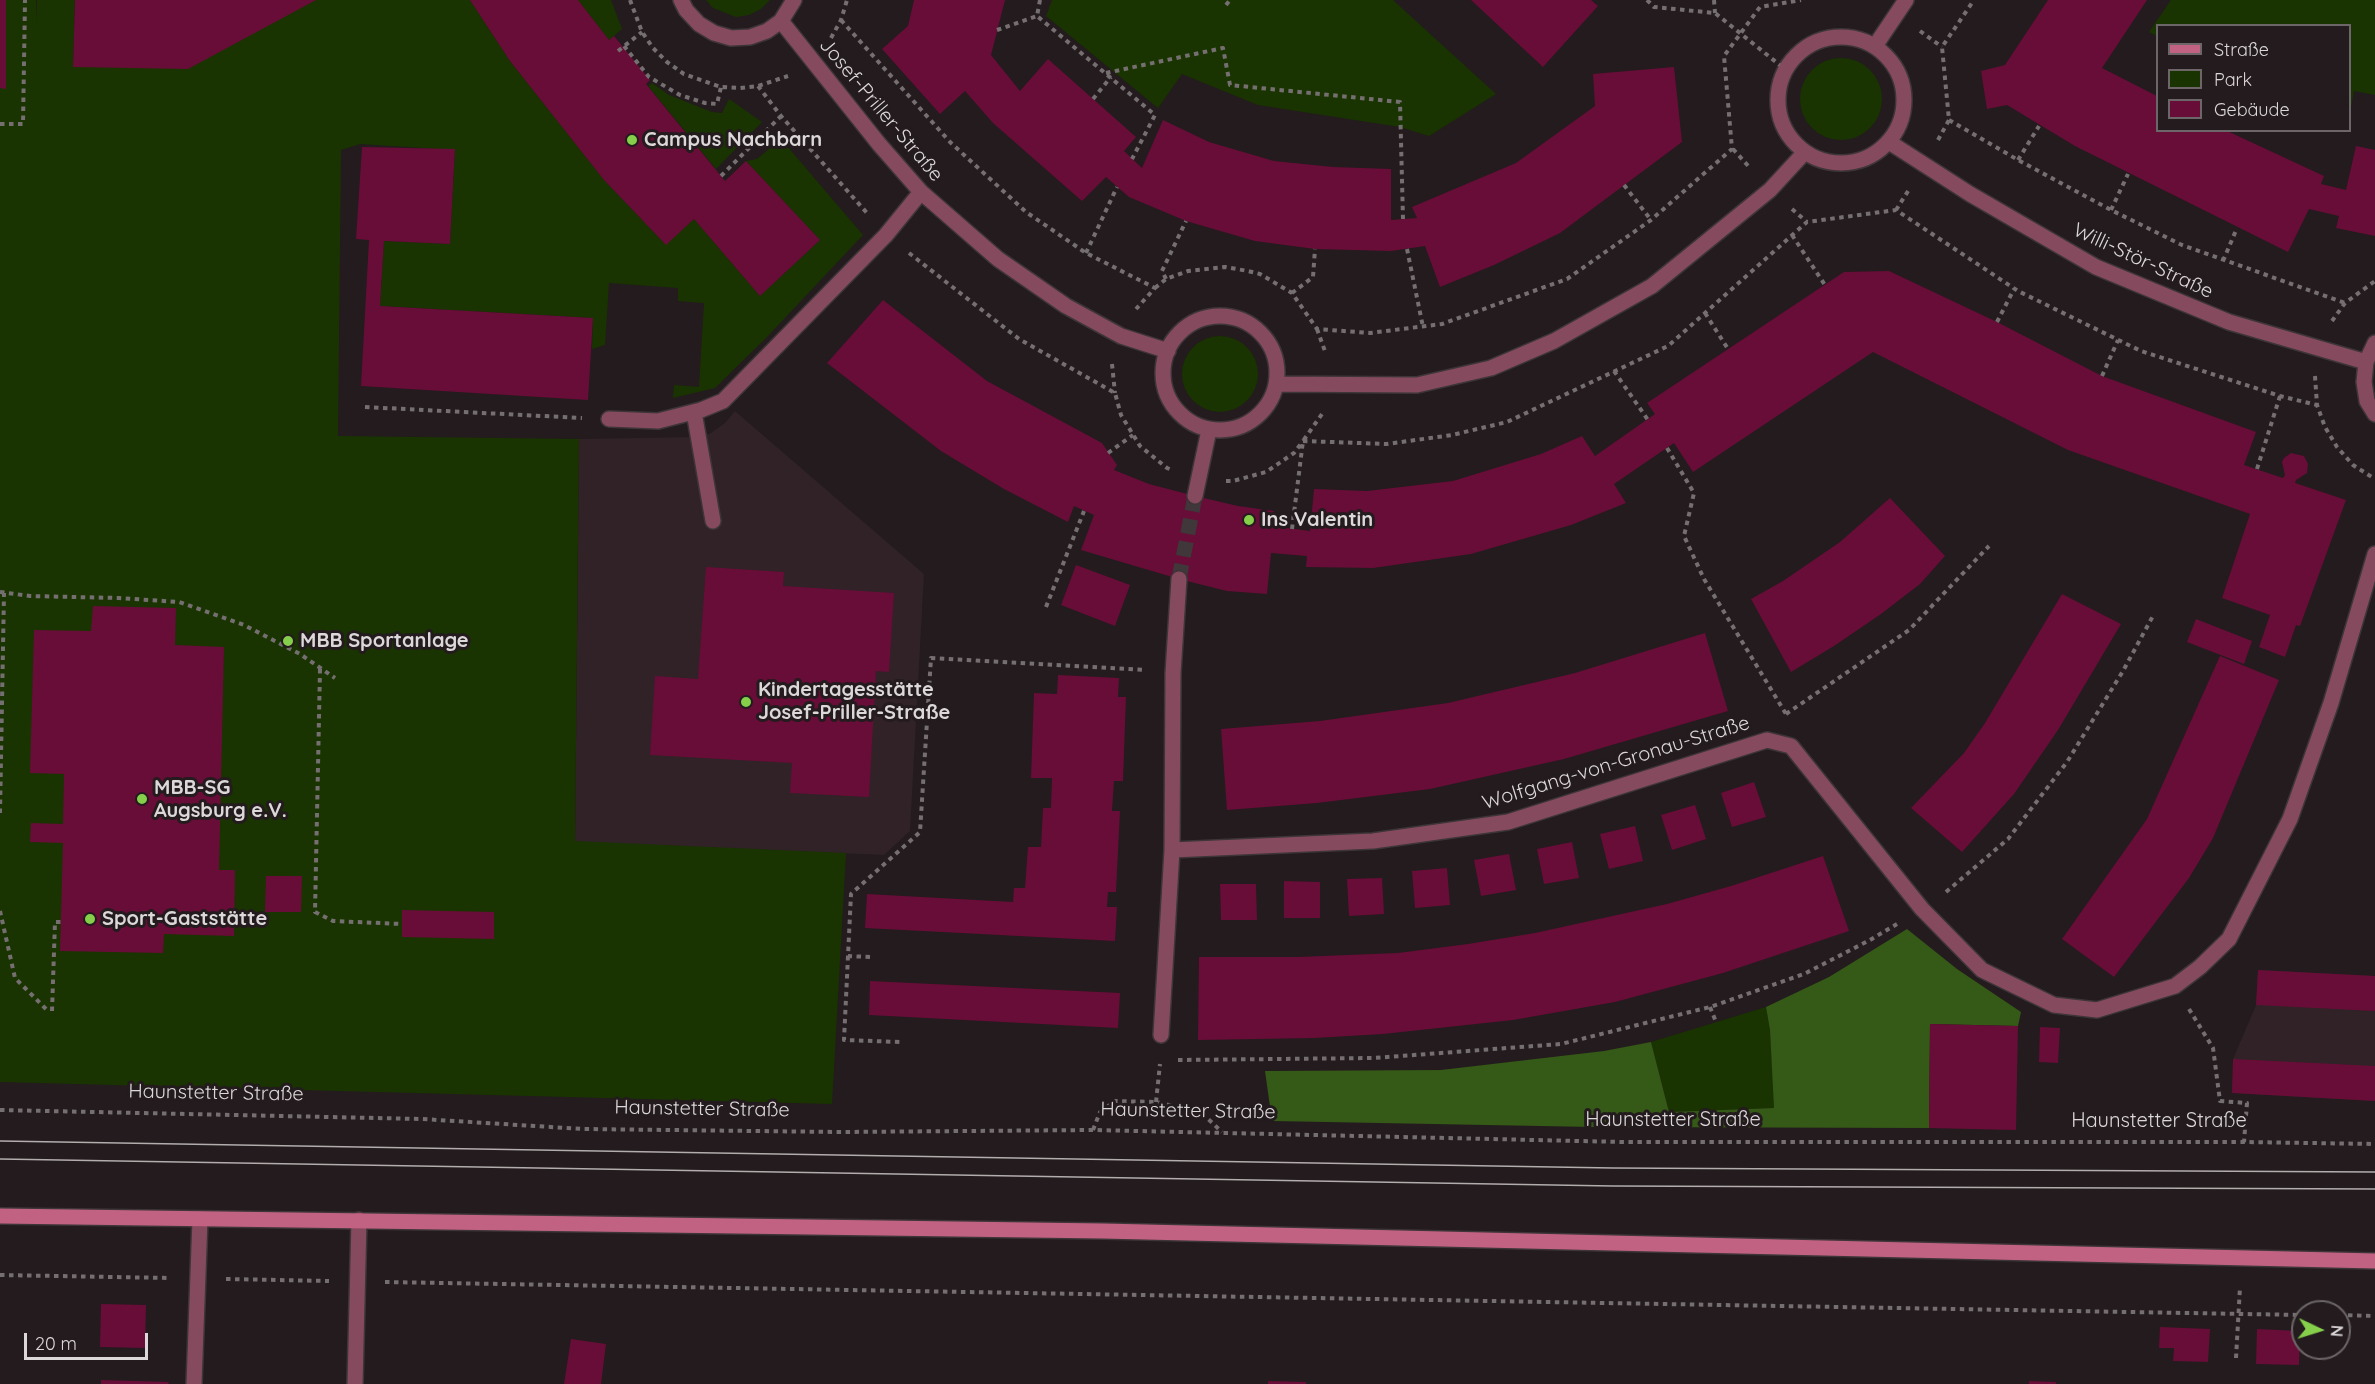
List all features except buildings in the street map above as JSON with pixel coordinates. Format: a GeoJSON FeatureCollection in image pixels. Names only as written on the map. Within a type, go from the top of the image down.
{"type":"FeatureCollection","features":[{"type":"Feature","properties":{"kind":"main road"},"geometry":{"type":"LineString","coordinates":[[0,1216],[1102,1231],[2375,1261]]}},
{"type":"Feature","properties":{"kind":"street"},"geometry":{"type":"LineString","coordinates":[[681,0],[686,10],[699,24],[714,33],[731,38],[750,37],[767,31],[781,21],[794,0]]}},
{"type":"Feature","properties":{"kind":"street"},"geometry":{"type":"LineString","coordinates":[[1875,46],[1906,0]]}},
{"type":"Feature","properties":{"kind":"street","name":"Josef-Priller-Straße"},"geometry":{"type":"LineString","coordinates":[[781,21],[879,144],[921,192],[998,259],[1066,306],[1121,336],[1168,351]]}},
{"type":"Feature","properties":{"kind":"street"},"geometry":{"type":"LineString","coordinates":[[1838,36],[1857,38],[1875,46],[1892,61],[1901,80],[1905,102],[1900,124],[1889,142],[1873,155],[1856,162],[1835,163],[1816,159],[1787,135],[1780,117],[1778,99],[1780,81],[1788,64],[1802,50],[1818,40],[1838,36]]}},
{"type":"Feature","properties":{"kind":"street","name":"Willi-Stör-Straße"},"geometry":{"type":"LineString","coordinates":[[1889,142],[1970,194],[2096,267],[2229,322],[2366,362]]}},
{"type":"Feature","properties":{"kind":"street"},"geometry":{"type":"LineString","coordinates":[[1276,384],[1417,385],[1491,368],[1554,341],[1652,286],[1770,190],[1805,152]]}},
{"type":"Feature","properties":{"kind":"street"},"geometry":{"type":"LineString","coordinates":[[609,419],[658,421],[723,400],[886,235],[921,192]]}},
{"type":"Feature","properties":{"kind":"street"},"geometry":{"type":"LineString","coordinates":[[1221,316],[1237,319],[1252,326],[1264,337],[1273,351],[1277,367],[1276,384],[1270,401],[1259,415],[1244,426],[1227,430],[1209,429],[1193,424],[1180,414],[1170,400],[1164,384],[1164,367],[1168,351],[1177,337],[1189,326],[1204,319],[1221,316]]}},
{"type":"Feature","properties":{"kind":"street"},"geometry":{"type":"LineString","coordinates":[[2375,343],[2366,362],[2364,382],[2367,401],[2375,414]]}},
{"type":"Feature","properties":{"kind":"street"},"geometry":{"type":"LineString","coordinates":[[694,411],[713,521]]}},
{"type":"Feature","properties":{"kind":"street"},"geometry":{"type":"LineString","coordinates":[[1195,496],[1209,429]]}},
{"type":"Feature","properties":{"kind":"street","name":"Wolfgang-von-Gronau-Straße"},"geometry":{"type":"LineString","coordinates":[[1172,850],[1373,842],[1508,822],[1767,740],[1791,746],[1922,909],[1982,970],[2021,991],[2054,1005],[2097,1010],[2175,986],[2200,967],[2229,939],[2290,819],[2331,703],[2375,554]]}},
{"type":"Feature","properties":{"kind":"street"},"geometry":{"type":"LineString","coordinates":[[1161,1035],[1172,850],[1173,673],[1179,579]]}},
{"type":"Feature","properties":{"kind":"street"},"geometry":{"type":"LineString","coordinates":[[194,1384],[200,1219]]}},
{"type":"Feature","properties":{"kind":"street"},"geometry":{"type":"LineString","coordinates":[[355,1384],[359,1220]]}},
{"type":"Feature","properties":{"kind":"path"},"geometry":{"type":"LineString","coordinates":[[0,124],[23,124],[25,0]]}},
{"type":"Feature","properties":{"kind":"path"},"geometry":{"type":"LineString","coordinates":[[630,0],[642,32],[653,48],[684,74],[721,87],[758,86]]}},
{"type":"Feature","properties":{"kind":"path"},"geometry":{"type":"LineString","coordinates":[[1037,16],[1040,0]]}},
{"type":"Feature","properties":{"kind":"path"},"geometry":{"type":"LineString","coordinates":[[1226,5],[1230,0]]}},
{"type":"Feature","properties":{"kind":"path"},"geometry":{"type":"LineString","coordinates":[[1647,0],[1654,7],[1715,13],[1786,70]]}},
{"type":"Feature","properties":{"kind":"path"},"geometry":{"type":"LineString","coordinates":[[1713,0],[1715,13]]}},
{"type":"Feature","properties":{"kind":"path"},"geometry":{"type":"LineString","coordinates":[[1115,393],[1112,358],[1131,315],[1166,279],[1188,271],[1225,267],[1260,274],[1292,294],[1317,329],[1370,333],[1442,324],[1567,279],[1651,220],[1732,149],[1724,56],[1760,7],[1801,0]]}},
{"type":"Feature","properties":{"kind":"path"},"geometry":{"type":"LineString","coordinates":[[1896,210],[1949,120],[1942,46],[1974,0]]}},
{"type":"Feature","properties":{"kind":"path"},"geometry":{"type":"LineString","coordinates":[[997,30],[1037,16]]}},
{"type":"Feature","properties":{"kind":"path"},"geometry":{"type":"LineString","coordinates":[[1037,16],[1155,115],[1132,159]]}},
{"type":"Feature","properties":{"kind":"path"},"geometry":{"type":"LineString","coordinates":[[841,20],[950,142],[1026,212],[1086,253],[1155,288]]}},
{"type":"Feature","properties":{"kind":"path"},"geometry":{"type":"LineString","coordinates":[[618,51],[642,32]]}},
{"type":"Feature","properties":{"kind":"path"},"geometry":{"type":"LineString","coordinates":[[624,46],[649,77],[680,94],[705,103],[717,104],[721,87]]}},
{"type":"Feature","properties":{"kind":"path"},"geometry":{"type":"LineString","coordinates":[[1106,73],[1223,48],[1230,85],[1400,102],[1402,219]]}},
{"type":"Feature","properties":{"kind":"path"},"geometry":{"type":"LineString","coordinates":[[1093,99],[1111,77]]}},
{"type":"Feature","properties":{"kind":"path"},"geometry":{"type":"LineString","coordinates":[[721,176],[781,116]]}},
{"type":"Feature","properties":{"kind":"path"},"geometry":{"type":"LineString","coordinates":[[1949,120],[2110,210],[2182,245],[2345,303]]}},
{"type":"Feature","properties":{"kind":"path"},"geometry":{"type":"LineString","coordinates":[[2018,160],[2039,126]]}},
{"type":"Feature","properties":{"kind":"path"},"geometry":{"type":"LineString","coordinates":[[2110,210],[2128,174]]}},
{"type":"Feature","properties":{"kind":"path"},"geometry":{"type":"LineString","coordinates":[[1624,185],[1651,220]]}},
{"type":"Feature","properties":{"kind":"path"},"geometry":{"type":"LineString","coordinates":[[1086,253],[1117,187]]}},
{"type":"Feature","properties":{"kind":"path"},"geometry":{"type":"LineString","coordinates":[[1166,279],[1162,271],[1186,221]]}},
{"type":"Feature","properties":{"kind":"path"},"geometry":{"type":"LineString","coordinates":[[2223,261],[2237,228]]}},
{"type":"Feature","properties":{"kind":"path"},"geometry":{"type":"LineString","coordinates":[[1792,235],[1825,285]]}},
{"type":"Feature","properties":{"kind":"path"},"geometry":{"type":"LineString","coordinates":[[1292,294],[1313,277],[1315,249]]}},
{"type":"Feature","properties":{"kind":"path"},"geometry":{"type":"LineString","coordinates":[[1407,249],[1424,327]]}},
{"type":"Feature","properties":{"kind":"path"},"geometry":{"type":"LineString","coordinates":[[1997,322],[2014,288]]}},
{"type":"Feature","properties":{"kind":"path"},"geometry":{"type":"LineString","coordinates":[[1705,313],[1728,349]]}},
{"type":"Feature","properties":{"kind":"path"},"geometry":{"type":"LineString","coordinates":[[2102,375],[2118,340]]}},
{"type":"Feature","properties":{"kind":"path"},"geometry":{"type":"LineString","coordinates":[[1614,371],[1648,420]]}},
{"type":"Feature","properties":{"kind":"path"},"geometry":{"type":"LineString","coordinates":[[2257,470],[2280,396]]}},
{"type":"Feature","properties":{"kind":"path"},"geometry":{"type":"LineString","coordinates":[[2317,405],[2325,427],[2337,447],[2353,465],[2375,479]]}},
{"type":"Feature","properties":{"kind":"path"},"geometry":{"type":"LineString","coordinates":[[365,407],[609,419]]}},
{"type":"Feature","properties":{"kind":"path"},"geometry":{"type":"LineString","coordinates":[[1108,453],[1133,435]]}},
{"type":"Feature","properties":{"kind":"path"},"geometry":{"type":"LineString","coordinates":[[1292,529],[1303,441]]}},
{"type":"Feature","properties":{"kind":"path"},"geometry":{"type":"LineString","coordinates":[[1667,448],[1695,493],[1684,536],[1704,579],[1786,714],[1909,630],[1989,546]]}},
{"type":"Feature","properties":{"kind":"path"},"geometry":{"type":"LineString","coordinates":[[1046,607],[1084,511]]}},
{"type":"Feature","properties":{"kind":"path"},"geometry":{"type":"LineString","coordinates":[[0,813],[2,592],[30,596],[179,602],[244,625],[300,654],[336,678]]}},
{"type":"Feature","properties":{"kind":"path"},"geometry":{"type":"LineString","coordinates":[[1160,1060],[1374,1058],[1561,1044],[1710,1007],[1804,974],[1870,940],[1922,909],[1958,884],[2008,839],[2067,762],[2123,671],[2154,614]]}},
{"type":"Feature","properties":{"kind":"path"},"geometry":{"type":"LineString","coordinates":[[901,1042],[844,1040],[851,894],[920,832],[931,658],[1173,673]]}},
{"type":"Feature","properties":{"kind":"path"},"geometry":{"type":"LineString","coordinates":[[320,668],[315,912],[333,921],[402,924]]}},
{"type":"Feature","properties":{"kind":"path"},"geometry":{"type":"LineString","coordinates":[[0,911],[15,978],[50,1011],[55,922],[61,922]]}},
{"type":"Feature","properties":{"kind":"path"},"geometry":{"type":"LineString","coordinates":[[848,956],[870,957]]}},
{"type":"Feature","properties":{"kind":"path"},"geometry":{"type":"LineString","coordinates":[[2175,986],[2213,1048],[2220,1101],[2247,1103],[2244,1142]]}},
{"type":"Feature","properties":{"kind":"path"},"geometry":{"type":"LineString","coordinates":[[1710,1007],[1716,1022]]}},
{"type":"Feature","properties":{"kind":"path"},"geometry":{"type":"LineString","coordinates":[[1156,1102],[1161,1035]]}},
{"type":"Feature","properties":{"kind":"path"},"geometry":{"type":"LineString","coordinates":[[1093,1130],[1101,1112],[1115,1101],[1156,1102],[1192,1110],[1208,1118],[1222,1132]]}},
{"type":"Feature","properties":{"kind":"path","name":"Haunstetter Straße"},"geometry":{"type":"LineString","coordinates":[[0,1110],[422,1119],[595,1129],[840,1132],[1093,1130],[1623,1142],[2375,1144]]}},
{"type":"Feature","properties":{"kind":"path"},"geometry":{"type":"LineString","coordinates":[[2236,1358],[2241,1258]]}},
{"type":"Feature","properties":{"kind":"path"},"geometry":{"type":"LineString","coordinates":[[0,1275],[2291,1315]]}},
{"type":"Feature","properties":{"kind":"path"},"geometry":{"type":"LineString","coordinates":[[2351,1315],[2375,1316]]}},
{"type":"Feature","properties":{"kind":"shaded area","name":"Kindertagesstätte Josef-Priller-Straße"},"geometry":{"type":"Polygon","coordinates":[[[735,411],[924,574],[910,831],[884,855],[575,842],[579,439],[698,437],[711,433],[725,423],[735,411]]]}},
{"type":"Feature","properties":{"kind":"shaded area"},"geometry":{"type":"Polygon","coordinates":[[[2258,970],[2375,976],[2375,1101],[2232,1093],[2233,1059],[2256,1005],[2258,970]]]}},
{"type":"Feature","properties":{"kind":"green space","name":"MBB Sportanlage"},"geometry":{"type":"Polygon","coordinates":[[[0,0],[36,0],[36,24],[37,0],[75,0],[73,66],[316,0],[470,0],[510,61],[604,180],[665,244],[694,219],[760,296],[820,240],[746,161],[757,159],[781,139],[863,235],[767,337],[715,388],[673,398],[674,385],[699,387],[704,303],[678,301],[678,288],[609,283],[605,345],[592,349],[593,318],[380,306],[384,241],[450,244],[455,150],[360,144],[341,150],[338,436],[579,439],[575,841],[846,853],[832,1104],[0,1082],[0,0]]]}},
{"type":"Feature","properties":{"kind":"green space"},"geometry":{"type":"Polygon","coordinates":[[[578,0],[611,0],[622,29],[609,40],[578,0]]]}},
{"type":"Feature","properties":{"kind":"green space"},"geometry":{"type":"Polygon","coordinates":[[[706,0],[770,0],[761,9],[749,15],[736,17],[713,8],[706,0]]]}},
{"type":"Feature","properties":{"kind":"green space"},"geometry":{"type":"Polygon","coordinates":[[[1052,0],[1393,0],[1496,94],[1429,136],[1400,127],[1258,105],[1182,74],[1158,108],[1046,16],[1052,0]]]}},
{"type":"Feature","properties":{"kind":"green space"},"geometry":{"type":"Polygon","coordinates":[[[2171,0],[2375,0],[2375,95],[2354,91],[2351,108],[2351,24],[2156,24],[2156,36],[2149,32],[2171,0]]]}},
{"type":"Feature","properties":{"kind":"green space"},"geometry":{"type":"Polygon","coordinates":[[[1841,58],[1857,61],[1870,70],[1879,83],[1882,99],[1879,115],[1870,128],[1857,137],[1841,140],[1825,137],[1812,128],[1803,115],[1800,99],[1803,83],[1812,70],[1825,61],[1841,58]]]}},
{"type":"Feature","properties":{"kind":"green space"},"geometry":{"type":"Polygon","coordinates":[[[652,83],[669,95],[712,112],[722,113],[729,99],[762,122],[716,169],[648,86],[652,83]]]}},
{"type":"Feature","properties":{"kind":"green space"},"geometry":{"type":"Polygon","coordinates":[[[1213,336],[1227,336],[1241,342],[1252,353],[1258,367],[1255,389],[1247,401],[1227,412],[1213,412],[1199,406],[1188,395],[1182,381],[1182,367],[1188,353],[1199,342],[1213,336]]]}},
{"type":"Feature","properties":{"kind":"green space"},"geometry":{"type":"Polygon","coordinates":[[[1907,929],[1957,969],[2021,1012],[2018,1026],[1930,1024],[1929,1128],[1594,1127],[1272,1121],[1265,1071],[1441,1070],[1604,1051],[1651,1042],[1669,1112],[1774,1108],[1770,1030],[1766,1007],[1829,977],[1907,929]]]}},
{"type":"Feature","properties":{"kind":"green space"},"geometry":{"type":"Polygon","coordinates":[[[1766,1007],[1770,1030],[1775,1108],[1669,1112],[1651,1042],[1766,1007]]]}},
{"type":"Feature","properties":{"kind":"tunnel"},"geometry":{"type":"LineString","coordinates":[[1179,579],[1195,496]]}},
{"type":"Feature","properties":{"kind":"tram line"},"geometry":{"type":"LineString","coordinates":[[0,1141],[1613,1168],[2375,1172]]}},
{"type":"Feature","properties":{"kind":"tram line"},"geometry":{"type":"LineString","coordinates":[[0,1159],[1613,1186],[2375,1189]]}},
{"type":"Feature","properties":{"kind":"place","name":"Campus Nachbarn"},"geometry":{"type":"Point","coordinates":[632,140]}},
{"type":"Feature","properties":{"kind":"place","name":"Ins Valentin"},"geometry":{"type":"Point","coordinates":[1249,520]}},
{"type":"Feature","properties":{"kind":"place","name":"MBB Sportanlage"},"geometry":{"type":"Point","coordinates":[288,641]}},
{"type":"Feature","properties":{"kind":"place","name":"Kindertagesstätte Josef-Priller-Straße"},"geometry":{"type":"Point","coordinates":[746,702]}},
{"type":"Feature","properties":{"kind":"place","name":"MBB-SG Augsburg e.V."},"geometry":{"type":"Point","coordinates":[142,799]}},
{"type":"Feature","properties":{"kind":"place","name":"Sport-Gaststätte"},"geometry":{"type":"Point","coordinates":[90,919]}}]}
